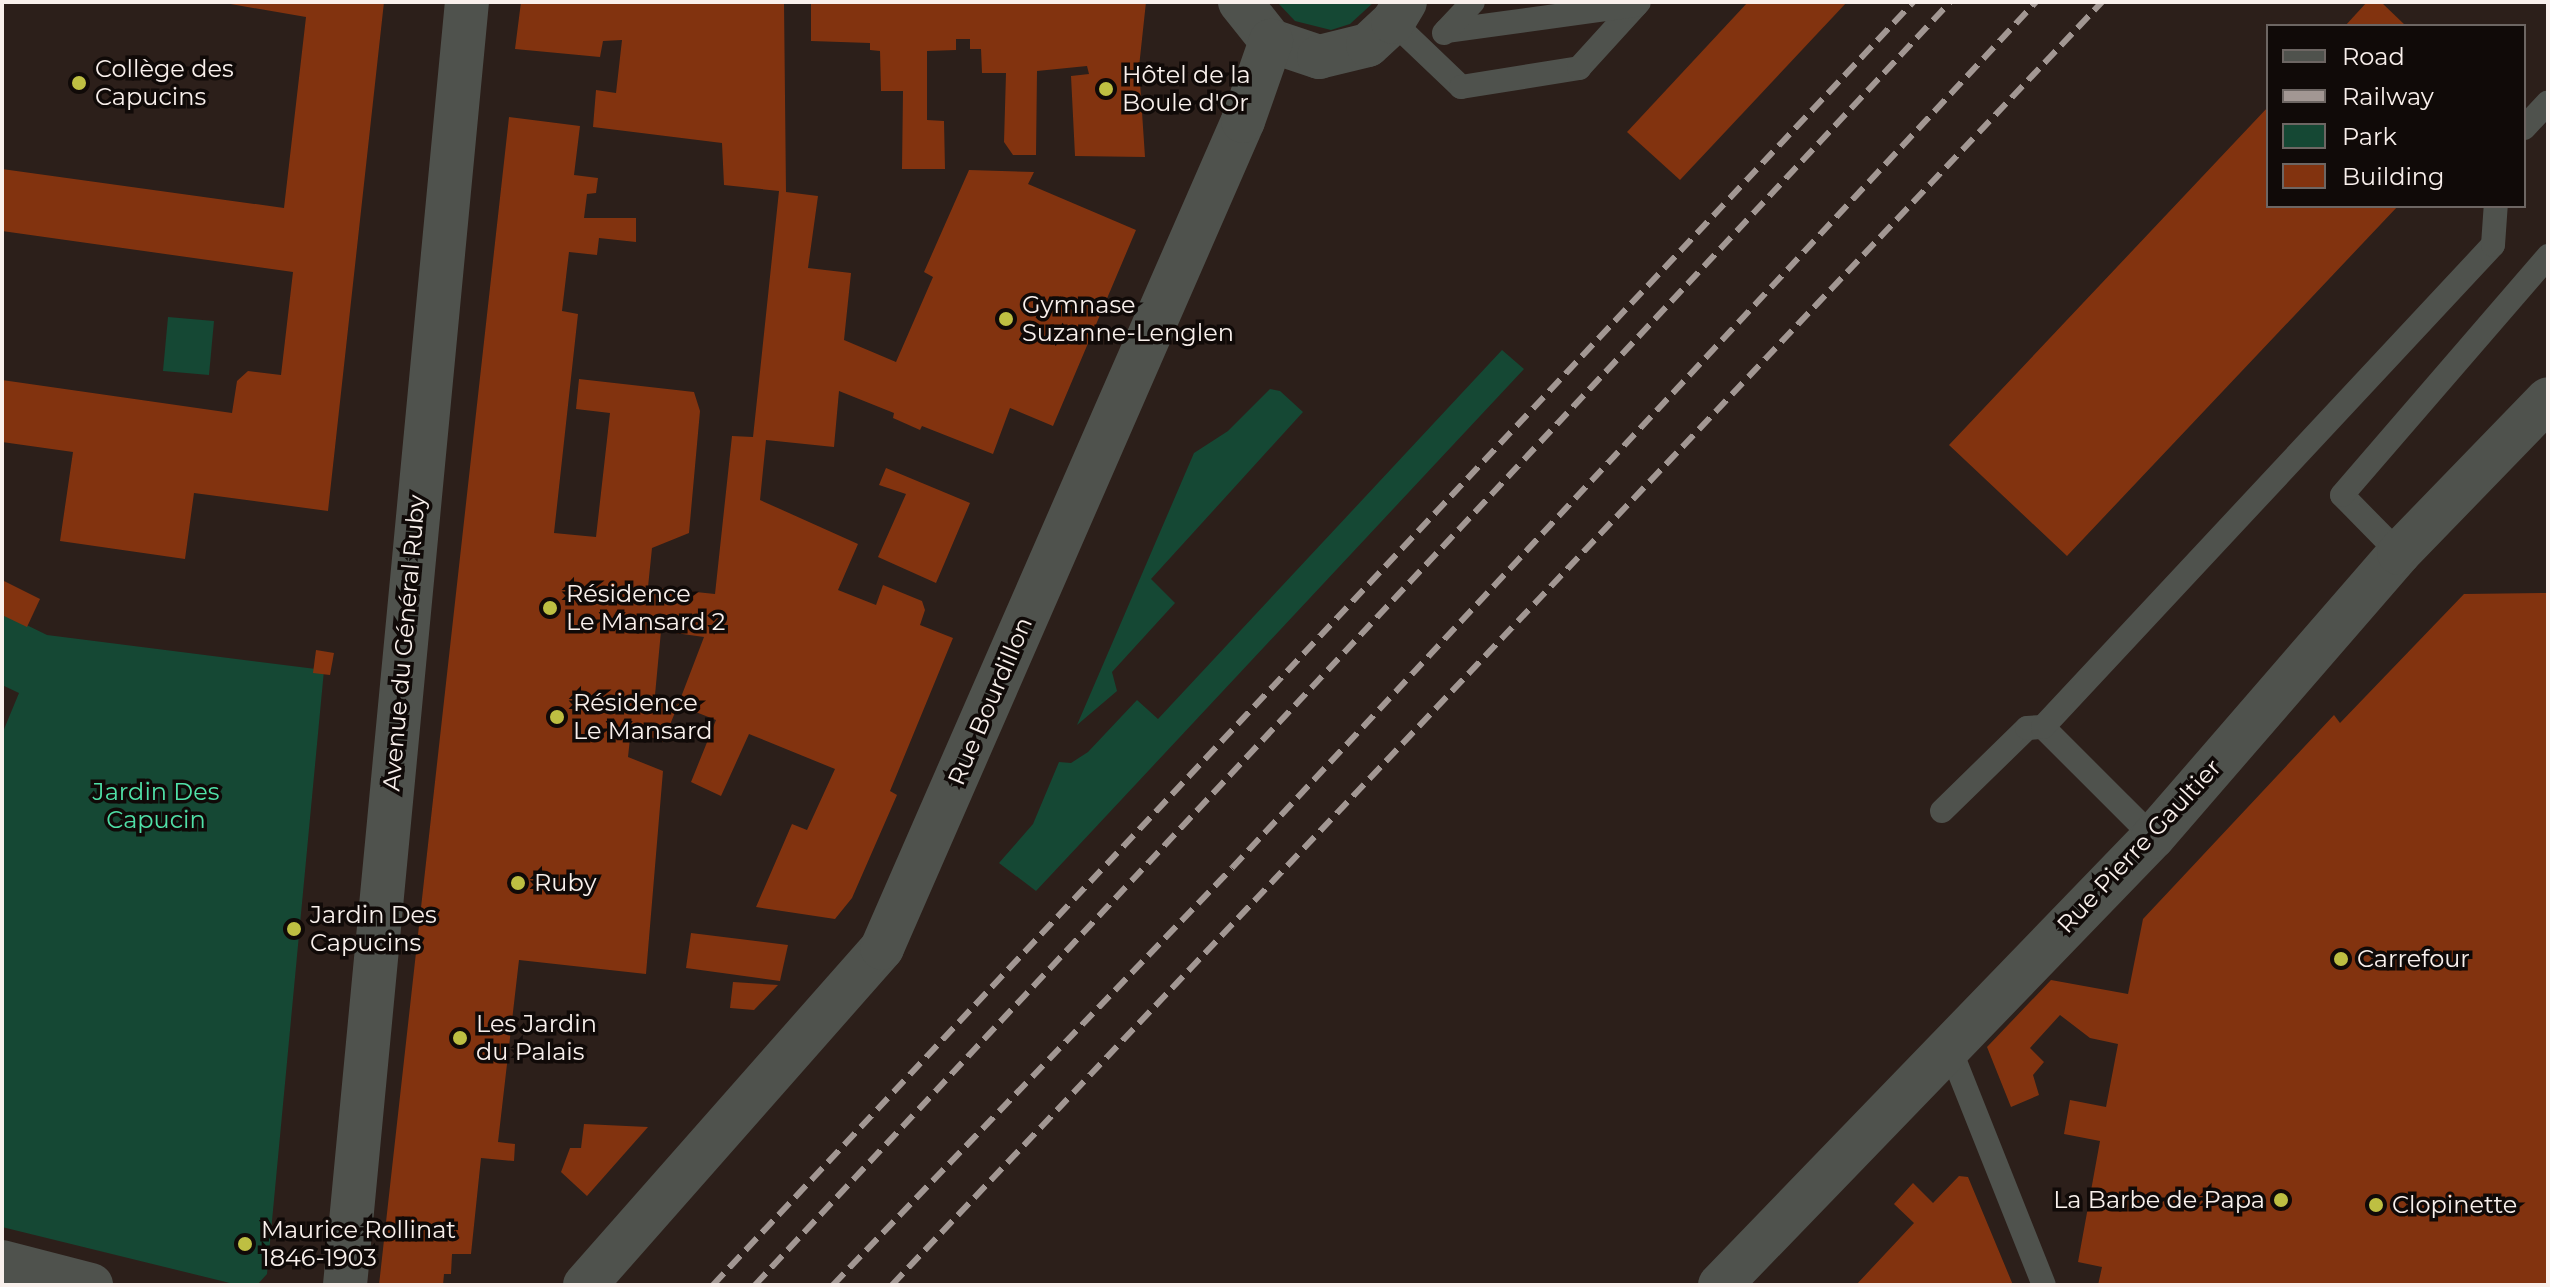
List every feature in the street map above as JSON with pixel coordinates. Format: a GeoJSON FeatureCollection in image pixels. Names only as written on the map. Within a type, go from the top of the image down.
{"type":"FeatureCollection","features":[{"type":"Feature","properties":{"kind":"street","name":"Avenue du Général Ruby"},"geometry":{"type":"LineString","coordinates":[[345,1285],[467,2]]}},
{"type":"Feature","properties":{"kind":"street"},"geometry":{"type":"LineString","coordinates":[[1240,2],[1271,41],[1302,55],[1336,56],[1368,45],[1399,12]]}},
{"type":"Feature","properties":{"kind":"street","name":"Rue Bourdillon"},"geometry":{"type":"LineString","coordinates":[[585,1285],[882,948],[1243,121],[1271,41]]}},
{"type":"Feature","properties":{"kind":"street","name":"Rue Pierre Gaultier"},"geometry":{"type":"LineString","coordinates":[[1720,1285],[1948,1044],[2153,837],[2399,553],[2548,399]]}},
{"type":"Feature","properties":{"kind":"street"},"geometry":{"type":"LineString","coordinates":[[2,1262],[91,1285]]}},
{"type":"Feature","properties":{"kind":"lane"},"geometry":{"type":"LineString","coordinates":[[1425,52],[1473,2]]}},
{"type":"Feature","properties":{"kind":"lane"},"geometry":{"type":"LineString","coordinates":[[1446,31],[1638,4]]}},
{"type":"Feature","properties":{"kind":"lane"},"geometry":{"type":"LineString","coordinates":[[1399,12],[1425,52],[1461,87],[1579,68],[1638,4]]}},
{"type":"Feature","properties":{"kind":"lane"},"geometry":{"type":"LineString","coordinates":[[2526,126],[2548,102]]}},
{"type":"Feature","properties":{"kind":"lane"},"geometry":{"type":"LineString","coordinates":[[1942,811],[2027,728],[2043,727],[2493,245],[2496,208]]}},
{"type":"Feature","properties":{"kind":"lane"},"geometry":{"type":"LineString","coordinates":[[2399,553],[2342,495],[2548,256]]}},
{"type":"Feature","properties":{"kind":"lane"},"geometry":{"type":"LineString","coordinates":[[2043,727],[2153,837]]}},
{"type":"Feature","properties":{"kind":"lane"},"geometry":{"type":"LineString","coordinates":[[1948,1044],[2044,1285]]}},
{"type":"Feature","properties":{"kind":"green space"},"geometry":{"type":"Polygon","coordinates":[[[1277,2],[1374,2],[1350,24],[1331,30],[1295,21],[1277,2]]]}},
{"type":"Feature","properties":{"kind":"green space"},"geometry":{"type":"Polygon","coordinates":[[[168,317],[214,321],[209,375],[163,371],[168,317]]]}},
{"type":"Feature","properties":{"kind":"green space"},"geometry":{"type":"Polygon","coordinates":[[[1502,350],[1524,369],[1036,891],[999,863],[1033,824],[1059,762],[1071,763],[1088,752],[1137,700],[1158,719],[1502,350]]]}},
{"type":"Feature","properties":{"kind":"green space"},"geometry":{"type":"Polygon","coordinates":[[[1270,389],[1280,391],[1303,412],[1151,579],[1175,603],[1112,672],[1117,691],[1077,725],[1194,453],[1228,431],[1270,389]]]}},
{"type":"Feature","properties":{"kind":"green space","name":"Jardin Des Capucin"},"geometry":{"type":"Polygon","coordinates":[[[2,613],[47,635],[324,670],[267,1274],[257,1285],[238,1285],[2,1227],[2,734],[19,693],[2,685],[2,613]]]}},
{"type":"Feature","properties":{"kind":"building"},"geometry":{"type":"Polygon","coordinates":[[[219,2],[384,2],[328,511],[194,493],[185,559],[60,541],[73,452],[2,442],[2,380],[232,413],[237,381],[248,371],[281,375],[293,272],[2,231],[2,169],[284,208],[306,17],[219,2]]]}},
{"type":"Feature","properties":{"kind":"building"},"geometry":{"type":"Polygon","coordinates":[[[521,2],[784,2],[786,192],[818,196],[808,268],[851,273],[844,340],[896,362],[933,277],[924,272],[969,170],[1034,172],[1028,184],[1136,230],[1053,426],[1010,408],[993,454],[922,426],[920,430],[893,418],[894,413],[839,391],[834,447],[766,440],[760,500],[858,544],[838,590],[876,605],[883,585],[922,601],[925,610],[920,625],[953,638],[890,791],[897,795],[852,898],[835,919],[756,907],[792,824],[807,830],[835,769],[749,734],[721,796],[691,782],[716,720],[678,705],[663,742],[631,729],[628,757],[663,771],[646,974],[519,960],[498,1142],[515,1144],[514,1161],[481,1158],[471,1254],[452,1254],[451,1274],[444,1274],[443,1285],[379,1285],[509,117],[580,126],[574,175],[598,178],[596,193],[587,194],[584,218],[636,218],[636,242],[599,238],[597,255],[569,252],[562,311],[578,314],[554,533],[596,537],[610,413],[576,409],[579,379],[694,392],[700,411],[689,533],[652,548],[648,587],[715,594],[732,436],[753,437],[779,191],[724,185],[722,143],[593,127],[596,90],[616,93],[622,40],[603,41],[600,57],[515,49],[521,2]],[[661,631],[655,695],[678,705],[704,637],[661,631]]]}},
{"type":"Feature","properties":{"kind":"building"},"geometry":{"type":"Polygon","coordinates":[[[811,2],[1146,2],[1139,67],[1145,157],[1075,156],[1071,76],[1089,74],[1087,66],[1037,71],[1036,155],[1013,155],[1004,142],[1006,73],[982,73],[981,49],[970,49],[970,39],[956,39],[956,50],[927,51],[927,120],[944,121],[945,169],[902,169],[903,91],[881,91],[880,51],[870,50],[870,43],[811,41],[811,2]]]}},
{"type":"Feature","properties":{"kind":"building"},"geometry":{"type":"Polygon","coordinates":[[[1748,2],[1847,2],[1680,180],[1627,132],[1748,2]]]}},
{"type":"Feature","properties":{"kind":"building"},"geometry":{"type":"Polygon","coordinates":[[[2367,2],[2381,2],[2404,24],[2347,24],[2367,2]]]}},
{"type":"Feature","properties":{"kind":"building"},"geometry":{"type":"Polygon","coordinates":[[[2266,109],[2266,208],[2396,208],[2067,556],[1949,445],[2266,109]]]}},
{"type":"Feature","properties":{"kind":"building"},"geometry":{"type":"Polygon","coordinates":[[[886,468],[970,503],[936,583],[878,557],[906,494],[879,485],[886,468]]]}},
{"type":"Feature","properties":{"kind":"building"},"geometry":{"type":"Polygon","coordinates":[[[2,580],[40,599],[27,627],[2,615],[2,580]]]}},
{"type":"Feature","properties":{"kind":"building","name":"Carrefour"},"geometry":{"type":"Polygon","coordinates":[[[2548,593],[2548,1285],[2098,1285],[2102,1267],[2078,1262],[2100,1141],[2064,1134],[2070,1100],[2106,1107],[2118,1044],[2090,1038],[2060,1015],[2030,1048],[2044,1062],[2033,1075],[2039,1095],[2011,1107],[1987,1047],[2051,980],[2128,994],[2143,919],[2334,715],[2340,723],[2464,594],[2548,593]]]}},
{"type":"Feature","properties":{"kind":"building"},"geometry":{"type":"Polygon","coordinates":[[[316,650],[334,653],[330,675],[313,673],[316,650]]]}},
{"type":"Feature","properties":{"kind":"building"},"geometry":{"type":"Polygon","coordinates":[[[691,933],[788,945],[780,981],[686,968],[691,933]]]}},
{"type":"Feature","properties":{"kind":"building"},"geometry":{"type":"Polygon","coordinates":[[[733,982],[778,985],[754,1010],[730,1008],[733,982]]]}},
{"type":"Feature","properties":{"kind":"building"},"geometry":{"type":"Polygon","coordinates":[[[584,1124],[648,1127],[587,1196],[561,1172],[570,1148],[581,1148],[584,1124]]]}},
{"type":"Feature","properties":{"kind":"building"},"geometry":{"type":"Polygon","coordinates":[[[1959,1176],[1968,1177],[2013,1285],[1856,1285],[1914,1223],[1894,1204],[1913,1183],[1933,1203],[1959,1176]]]}},
{"type":"Feature","properties":{"kind":"railway"},"geometry":{"type":"LineString","coordinates":[[713,1285],[1913,2]]}},
{"type":"Feature","properties":{"kind":"railway"},"geometry":{"type":"LineString","coordinates":[[755,1285],[1950,2]]}},
{"type":"Feature","properties":{"kind":"railway"},"geometry":{"type":"LineString","coordinates":[[833,1285],[1232,868],[2036,2]]}},
{"type":"Feature","properties":{"kind":"railway"},"geometry":{"type":"LineString","coordinates":[[892,1285],[2102,2]]}},
{"type":"Feature","properties":{"kind":"place","name":"Collège des Capucins"},"geometry":{"type":"Point","coordinates":[79,83]}},
{"type":"Feature","properties":{"kind":"place","name":"Hôtel de la Boule d'Or"},"geometry":{"type":"Point","coordinates":[1106,89]}},
{"type":"Feature","properties":{"kind":"place","name":"Gymnase Suzanne-Lenglen"},"geometry":{"type":"Point","coordinates":[1006,319]}},
{"type":"Feature","properties":{"kind":"place","name":"Résidence Le Mansard 2"},"geometry":{"type":"Point","coordinates":[550,608]}},
{"type":"Feature","properties":{"kind":"place","name":"Résidence Le Mansard"},"geometry":{"type":"Point","coordinates":[557,717]}},
{"type":"Feature","properties":{"kind":"place","name":"Ruby"},"geometry":{"type":"Point","coordinates":[518,883]}},
{"type":"Feature","properties":{"kind":"place","name":"Jardin Des Capucins"},"geometry":{"type":"Point","coordinates":[294,929]}},
{"type":"Feature","properties":{"kind":"place","name":"Carrefour"},"geometry":{"type":"Point","coordinates":[2341,959]}},
{"type":"Feature","properties":{"kind":"place","name":"Les Jardin du Palais"},"geometry":{"type":"Point","coordinates":[460,1038]}},
{"type":"Feature","properties":{"kind":"place","name":"La Barbe de Papa"},"geometry":{"type":"Point","coordinates":[2281,1200]}},
{"type":"Feature","properties":{"kind":"place","name":"Clopinette"},"geometry":{"type":"Point","coordinates":[2376,1205]}},
{"type":"Feature","properties":{"kind":"place","name":"Maurice Rollinat 1846-1903"},"geometry":{"type":"Point","coordinates":[245,1244]}}]}
